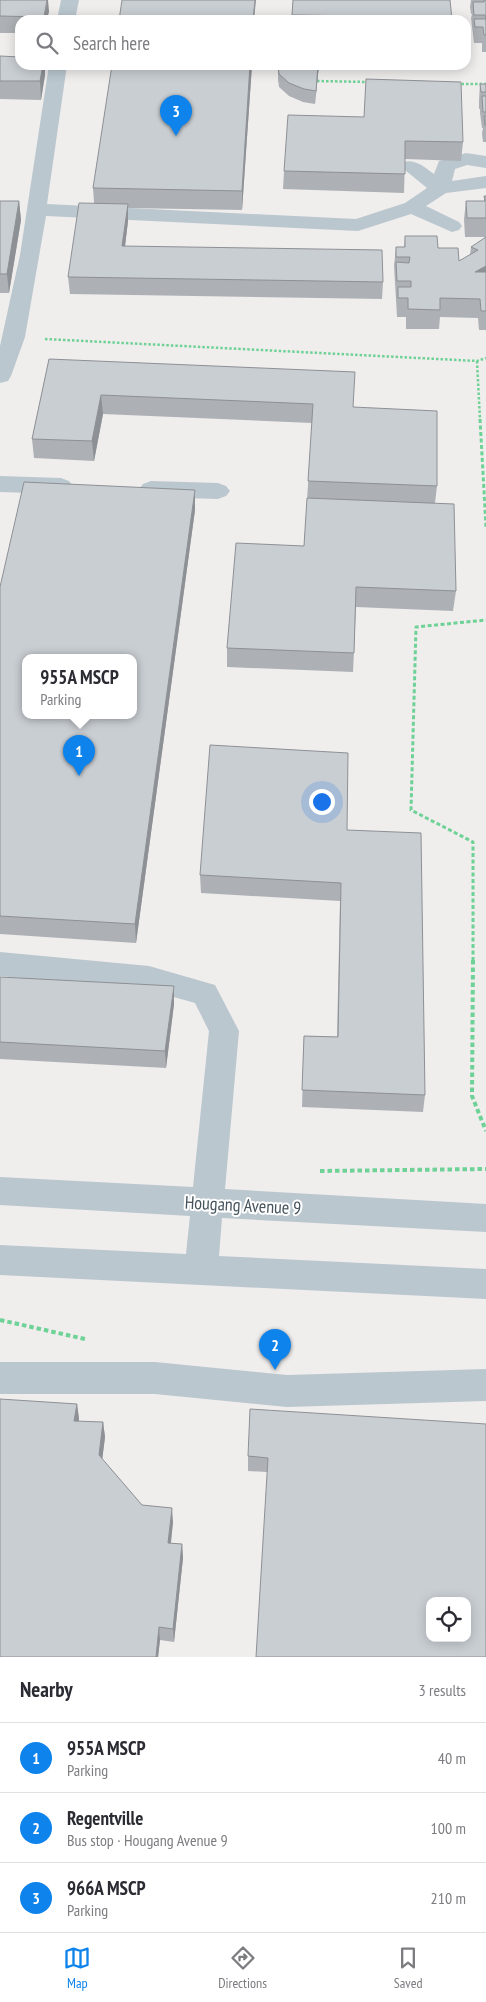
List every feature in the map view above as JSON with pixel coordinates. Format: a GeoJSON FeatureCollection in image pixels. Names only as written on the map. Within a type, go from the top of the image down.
{"type":"FeatureCollection","features":[{"type":"Feature","properties":{"kind":"street"},"geometry":{"type":"LineString","coordinates":[[67,15],[70,0]]}},
{"type":"Feature","properties":{"kind":"street"},"geometry":{"type":"LineString","coordinates":[[0,376],[14,337],[37,210],[57,70]]}},
{"type":"Feature","properties":{"kind":"street"},"geometry":{"type":"LineString","coordinates":[[440,188],[446,165],[466,159],[486,162]]}},
{"type":"Feature","properties":{"kind":"street"},"geometry":{"type":"LineString","coordinates":[[410,166],[440,188]]}},
{"type":"Feature","properties":{"kind":"street"},"geometry":{"type":"LineString","coordinates":[[37,210],[358,225],[412,207],[440,188],[486,182]]}},
{"type":"Feature","properties":{"kind":"street"},"geometry":{"type":"LineString","coordinates":[[412,207],[452,226]]}},
{"type":"Feature","properties":{"kind":"street"},"geometry":{"type":"LineString","coordinates":[[0,484],[79,486]]}},
{"type":"Feature","properties":{"kind":"street"},"geometry":{"type":"LineString","coordinates":[[129,488],[218,491]]}},
{"type":"Feature","properties":{"kind":"street"},"geometry":{"type":"LineString","coordinates":[[0,964],[149,978],[205,994],[224,1031],[201,1270]]}},
{"type":"Feature","properties":{"kind":"street","name":"Hougang Avenue 9"},"geometry":{"type":"LineString","coordinates":[[0,1191],[486,1218]]}},
{"type":"Feature","properties":{"kind":"street"},"geometry":{"type":"LineString","coordinates":[[0,1260],[486,1284]]}},
{"type":"Feature","properties":{"kind":"street"},"geometry":{"type":"LineString","coordinates":[[0,1378],[155,1378],[287,1403],[486,1385]]}},
{"type":"Feature","properties":{"kind":"path"},"geometry":{"type":"LineString","coordinates":[[317,81],[374,82]]}},
{"type":"Feature","properties":{"kind":"path"},"geometry":{"type":"LineString","coordinates":[[450,84],[486,84]]}},
{"type":"Feature","properties":{"kind":"path"},"geometry":{"type":"LineString","coordinates":[[14,337],[478,361],[486,358]]}},
{"type":"Feature","properties":{"kind":"path"},"geometry":{"type":"LineString","coordinates":[[478,361],[486,527]]}},
{"type":"Feature","properties":{"kind":"path"},"geometry":{"type":"LineString","coordinates":[[486,620],[416,627],[411,810],[473,842],[472,1096],[486,1132]]}},
{"type":"Feature","properties":{"kind":"building"},"geometry":{"type":"Polygon","coordinates":[[[0,0],[47,0],[44,15],[0,16],[0,0]]]}},
{"type":"Feature","properties":{"kind":"building"},"geometry":{"type":"Polygon","coordinates":[[[122,0],[255,0],[254,15],[120,15],[122,0]]]}},
{"type":"Feature","properties":{"kind":"building"},"geometry":{"type":"Polygon","coordinates":[[[293,0],[450,0],[452,15],[292,15],[293,0]]]}},
{"type":"Feature","properties":{"kind":"building"},"geometry":{"type":"Polygon","coordinates":[[[486,0],[486,19],[485,15],[474,15],[473,2],[484,2],[486,0]]]}},
{"type":"Feature","properties":{"kind":"building"},"geometry":{"type":"Polygon","coordinates":[[[474,19],[486,19],[486,35],[484,35],[483,27],[475,27],[474,19]]]}},
{"type":"Feature","properties":{"kind":"building"},"geometry":{"type":"Polygon","coordinates":[[[0,56],[15,57],[15,70],[42,70],[40,81],[0,81],[0,56]]]}},
{"type":"Feature","properties":{"kind":"building"},"geometry":{"type":"Polygon","coordinates":[[[111,70],[250,70],[242,191],[93,188],[111,70]]]}},
{"type":"Feature","properties":{"kind":"building"},"geometry":{"type":"Polygon","coordinates":[[[278,70],[318,70],[316,91],[289,83],[279,74],[278,70]]]}},
{"type":"Feature","properties":{"kind":"building"},"geometry":{"type":"Polygon","coordinates":[[[366,79],[461,82],[463,142],[405,141],[405,174],[284,171],[288,115],[364,117],[366,79]]]}},
{"type":"Feature","properties":{"kind":"building"},"geometry":{"type":"Polygon","coordinates":[[[480,84],[486,84],[486,92],[481,92],[480,84]]]}},
{"type":"Feature","properties":{"kind":"building"},"geometry":{"type":"Polygon","coordinates":[[[482,96],[486,96],[486,112],[483,112],[482,96]]]}},
{"type":"Feature","properties":{"kind":"building"},"geometry":{"type":"Polygon","coordinates":[[[484,196],[486,196],[486,218],[467,218],[466,201],[485,201],[484,196]]]}},
{"type":"Feature","properties":{"kind":"building"},"geometry":{"type":"Polygon","coordinates":[[[0,201],[19,201],[7,274],[0,274],[0,201]]]}},
{"type":"Feature","properties":{"kind":"building"},"geometry":{"type":"Polygon","coordinates":[[[79,203],[128,204],[122,246],[382,250],[383,282],[68,277],[79,203]]]}},
{"type":"Feature","properties":{"kind":"building"},"geometry":{"type":"Polygon","coordinates":[[[405,236],[437,236],[438,248],[458,248],[459,261],[478,250],[471,247],[486,237],[486,266],[475,272],[486,272],[486,311],[481,311],[480,299],[440,298],[440,310],[408,309],[408,298],[398,298],[398,287],[411,287],[411,281],[397,281],[396,262],[409,263],[410,257],[396,257],[396,247],[405,247],[405,236]]]}},
{"type":"Feature","properties":{"kind":"building"},"geometry":{"type":"Polygon","coordinates":[[[49,359],[355,372],[353,407],[437,411],[437,486],[308,481],[313,404],[101,395],[92,441],[32,439],[49,359]]]}},
{"type":"Feature","properties":{"kind":"building"},"geometry":{"type":"Polygon","coordinates":[[[24,482],[195,490],[135,924],[0,916],[0,587],[24,482]]]}},
{"type":"Feature","properties":{"kind":"building"},"geometry":{"type":"Polygon","coordinates":[[[307,498],[454,504],[456,591],[356,587],[354,653],[227,648],[236,543],[304,546],[307,498]]]}},
{"type":"Feature","properties":{"kind":"building"},"geometry":{"type":"Polygon","coordinates":[[[210,745],[348,753],[347,830],[421,833],[425,1095],[302,1090],[304,1036],[338,1037],[341,883],[200,875],[210,745]]]}},
{"type":"Feature","properties":{"kind":"building"},"geometry":{"type":"Polygon","coordinates":[[[0,977],[174,986],[165,1051],[0,1042],[0,977]]]}},
{"type":"Feature","properties":{"kind":"building"},"geometry":{"type":"Polygon","coordinates":[[[0,1399],[77,1404],[74,1421],[103,1422],[99,1455],[142,1505],[172,1508],[168,1543],[182,1544],[173,1629],[159,1627],[156,1657],[0,1657],[0,1399]]]}},
{"type":"Feature","properties":{"kind":"building"},"geometry":{"type":"Polygon","coordinates":[[[250,1409],[486,1424],[486,1657],[256,1657],[268,1458],[248,1456],[250,1409]]]}},
{"type":"Feature","properties":{"kind":"place","name":"966A MSCP"},"geometry":{"type":"Point","coordinates":[176,136]}},
{"type":"Feature","properties":{"kind":"place","name":"955A MSCP"},"geometry":{"type":"Point","coordinates":[79,776]}},
{"type":"Feature","properties":{"kind":"place","name":"Regentville"},"geometry":{"type":"Point","coordinates":[275,1370]}}]}
